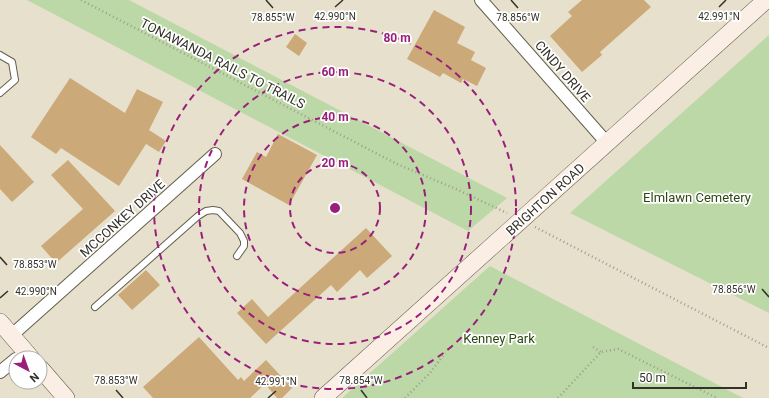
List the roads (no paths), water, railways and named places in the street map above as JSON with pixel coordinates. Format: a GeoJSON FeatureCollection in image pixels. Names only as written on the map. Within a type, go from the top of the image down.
{"type":"FeatureCollection","features":[{"type":"Feature","properties":{"kind":"street","name":"CINDY DRIVE"},"geometry":{"type":"LineString","coordinates":[[482,0],[607,143]]}},
{"type":"Feature","properties":{"kind":"street","name":"BRIGHTON ROAD"},"geometry":{"type":"LineString","coordinates":[[323,398],[766,0]]}},
{"type":"Feature","properties":{"kind":"street","name":"MCCONKEY DRIVE"},"geometry":{"type":"LineString","coordinates":[[12,335],[215,154]]}},
{"type":"Feature","properties":{"kind":"street"},"geometry":{"type":"LineString","coordinates":[[0,322],[12,335],[19,350]]}},
{"type":"Feature","properties":{"kind":"street"},"geometry":{"type":"LineString","coordinates":[[48,377],[66,398]]}},
{"type":"Feature","properties":{"kind":"lane"},"geometry":{"type":"LineString","coordinates":[[0,55],[12,62],[14,80],[0,93]]}},
{"type":"Feature","properties":{"kind":"lane"},"geometry":{"type":"LineString","coordinates":[[95,307],[198,216],[206,211],[219,211],[240,233],[244,241],[244,246],[237,256]]}},
{"type":"Feature","properties":{"kind":"park label","name":"Elmlawn Cemetery"},"geometry":{"type":"Point","coordinates":[697,197]}},
{"type":"Feature","properties":{"kind":"park label","name":"Kenney Park"},"geometry":{"type":"Point","coordinates":[499,338]}}]}
